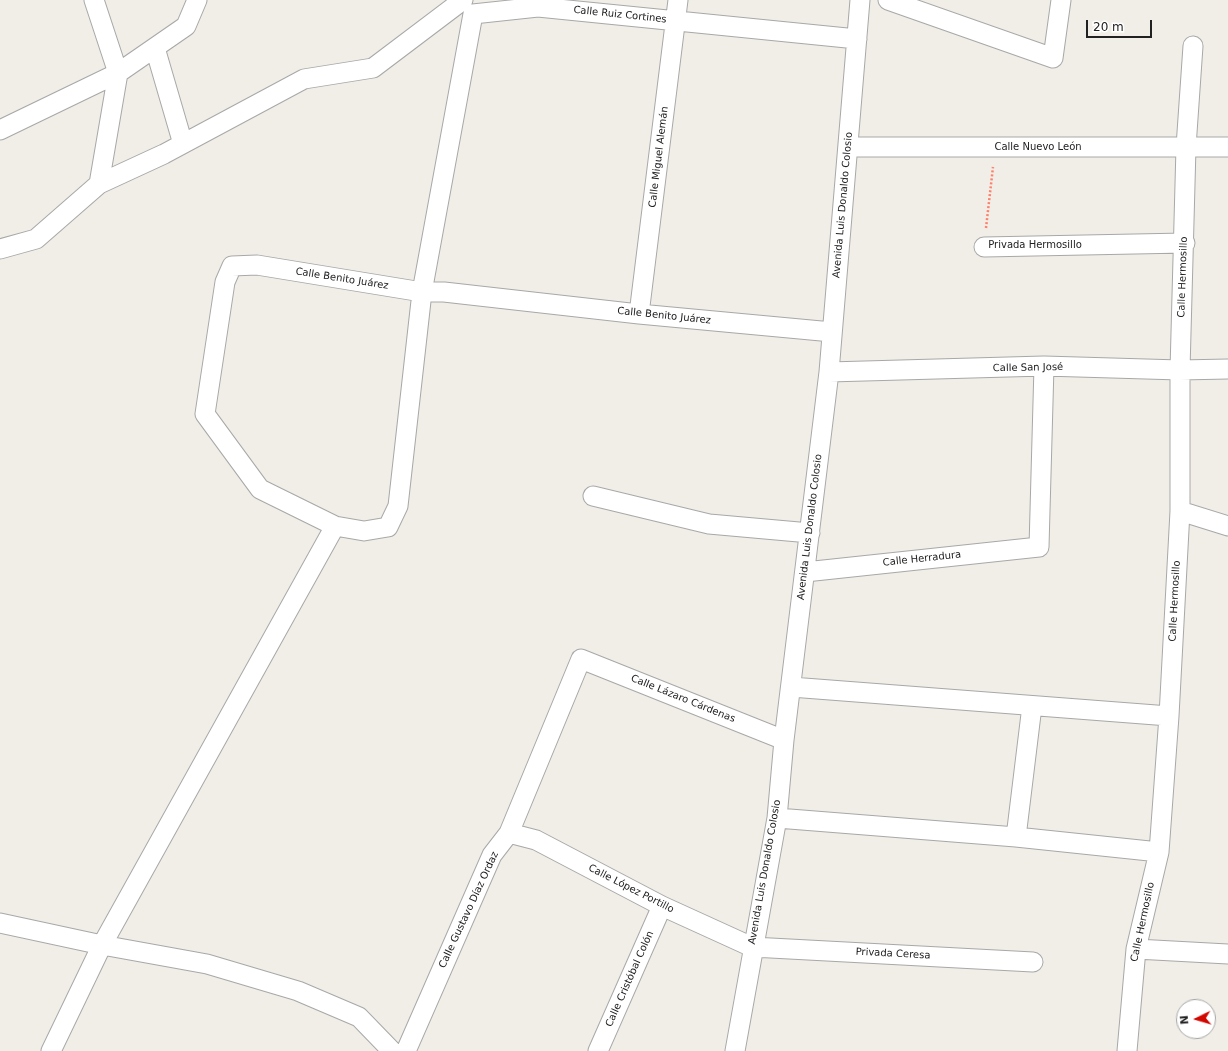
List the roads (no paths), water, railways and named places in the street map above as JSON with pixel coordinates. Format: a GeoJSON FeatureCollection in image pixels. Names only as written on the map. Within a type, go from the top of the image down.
{"type":"FeatureCollection","features":[{"type":"Feature","properties":{"kind":"street"},"geometry":{"type":"LineString","coordinates":[[94,0],[118,73],[99,184]]}},
{"type":"Feature","properties":{"kind":"street"},"geometry":{"type":"LineString","coordinates":[[0,130],[118,73],[186,26],[197,0]]}},
{"type":"Feature","properties":{"kind":"street"},"geometry":{"type":"LineString","coordinates":[[0,249],[36,239],[99,184],[183,144],[304,79],[374,68],[463,0]]}},
{"type":"Feature","properties":{"kind":"street","name":"Calle Miguel Alemán"},"geometry":{"type":"LineString","coordinates":[[639,314],[678,0]]}},
{"type":"Feature","properties":{"kind":"street","name":"Avenida Luis Donaldo Colosio"},"geometry":{"type":"LineString","coordinates":[[735,1051],[752,946],[777,818],[784,740],[829,372],[860,0]]}},
{"type":"Feature","properties":{"kind":"street"},"geometry":{"type":"LineString","coordinates":[[888,0],[1053,58],[1061,0]]}},
{"type":"Feature","properties":{"kind":"street","name":"Calle Ruiz Cortines"},"geometry":{"type":"LineString","coordinates":[[422,292],[472,14],[504,5],[538,7],[676,20],[857,40]]}},
{"type":"Feature","properties":{"kind":"street"},"geometry":{"type":"LineString","coordinates":[[1186,147],[1193,46]]}},
{"type":"Feature","properties":{"kind":"street"},"geometry":{"type":"LineString","coordinates":[[155,48],[183,144]]}},
{"type":"Feature","properties":{"kind":"street","name":"Calle Nuevo León"},"geometry":{"type":"LineString","coordinates":[[848,147],[1228,147]]}},
{"type":"Feature","properties":{"kind":"street","name":"Calle Hermosillo"},"geometry":{"type":"LineString","coordinates":[[1127,1051],[1136,950],[1159,852],[1169,716],[1180,511],[1180,370],[1185,243],[1186,147]]}},
{"type":"Feature","properties":{"kind":"street","name":"Privada Hermosillo"},"geometry":{"type":"LineString","coordinates":[[984,247],[1185,243]]}},
{"type":"Feature","properties":{"kind":"street","name":"Calle Benito Juárez"},"geometry":{"type":"LineString","coordinates":[[422,292],[398,506],[388,527],[364,531],[335,526],[260,489],[205,414],[225,282],[232,266],[257,265],[422,292],[444,292],[639,314],[832,332]]}},
{"type":"Feature","properties":{"kind":"street","name":"Calle San José"},"geometry":{"type":"LineString","coordinates":[[829,372],[1044,366],[1180,370],[1228,368]]}},
{"type":"Feature","properties":{"kind":"street","name":"Calle Herradura"},"geometry":{"type":"LineString","coordinates":[[805,572],[1039,547],[1044,366]]}},
{"type":"Feature","properties":{"kind":"street"},"geometry":{"type":"LineString","coordinates":[[593,496],[708,524],[810,533]]}},
{"type":"Feature","properties":{"kind":"street"},"geometry":{"type":"LineString","coordinates":[[1180,511],[1228,526]]}},
{"type":"Feature","properties":{"kind":"street"},"geometry":{"type":"LineString","coordinates":[[51,1051],[102,945],[335,526]]}},
{"type":"Feature","properties":{"kind":"street","name":"Calle Lázaro Cárdenas"},"geometry":{"type":"LineString","coordinates":[[581,659],[784,740]]}},
{"type":"Feature","properties":{"kind":"street","name":"Calle Gustavo Díaz Ordaz"},"geometry":{"type":"LineString","coordinates":[[406,1051],[492,855],[509,833],[581,659]]}},
{"type":"Feature","properties":{"kind":"street"},"geometry":{"type":"LineString","coordinates":[[791,687],[1169,716]]}},
{"type":"Feature","properties":{"kind":"street"},"geometry":{"type":"LineString","coordinates":[[1016,837],[1032,706]]}},
{"type":"Feature","properties":{"kind":"street"},"geometry":{"type":"LineString","coordinates":[[777,818],[1016,837],[1159,852]]}},
{"type":"Feature","properties":{"kind":"street","name":"Calle López Portillo"},"geometry":{"type":"LineString","coordinates":[[509,833],[536,840],[662,906],[752,946]]}},
{"type":"Feature","properties":{"kind":"street","name":"Calle Cristóbal Colón"},"geometry":{"type":"LineString","coordinates":[[598,1051],[662,906]]}},
{"type":"Feature","properties":{"kind":"street"},"geometry":{"type":"LineString","coordinates":[[0,923],[102,945],[207,964],[298,991],[359,1017],[392,1051]]}},
{"type":"Feature","properties":{"kind":"street","name":"Privada Ceresa"},"geometry":{"type":"LineString","coordinates":[[752,946],[1034,962]]}},
{"type":"Feature","properties":{"kind":"street"},"geometry":{"type":"LineString","coordinates":[[1136,950],[1228,954]]}}]}
